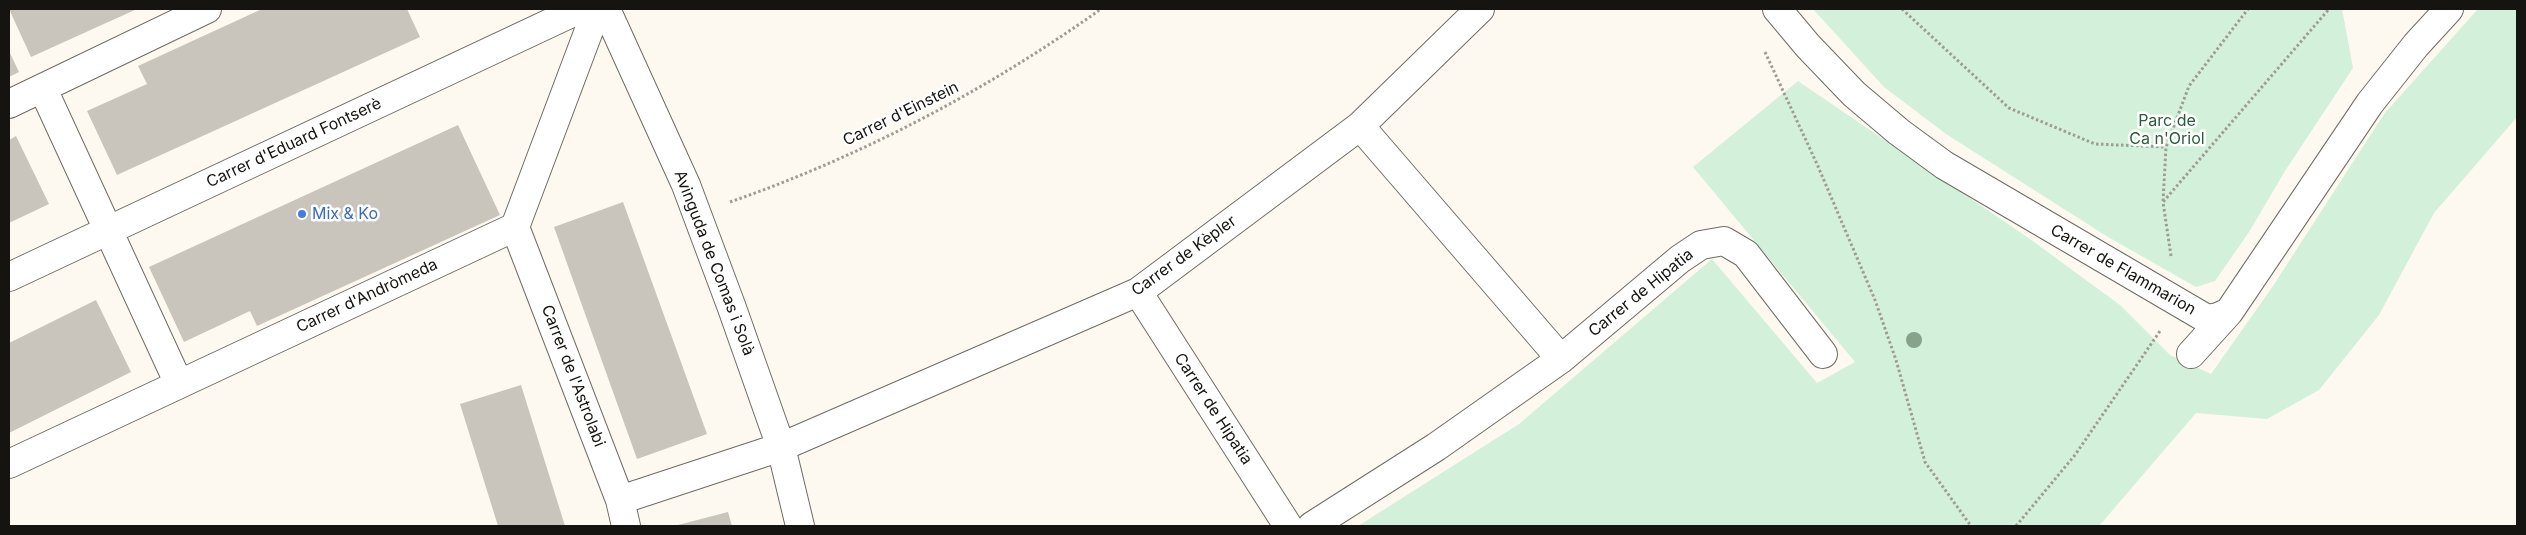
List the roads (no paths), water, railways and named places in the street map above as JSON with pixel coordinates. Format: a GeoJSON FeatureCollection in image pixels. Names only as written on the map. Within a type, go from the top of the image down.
{"type":"FeatureCollection","features":[{"type":"Feature","properties":{"kind":"street"},"geometry":{"type":"LineString","coordinates":[[9,104],[207,9]]}},
{"type":"Feature","properties":{"kind":"street","name":"Carrer d'Eduard Fontserè"},"geometry":{"type":"LineString","coordinates":[[9,277],[580,9]]}},
{"type":"Feature","properties":{"kind":"street"},"geometry":{"type":"LineString","coordinates":[[515,226],[598,9]]}},
{"type":"Feature","properties":{"kind":"street","name":"Avinguda de Comas i Solà"},"geometry":{"type":"LineString","coordinates":[[606,9],[697,213],[781,447],[800,526]]}},
{"type":"Feature","properties":{"kind":"street","name":"Carrer de Kèpler"},"geometry":{"type":"LineString","coordinates":[[620,500],[781,447],[1138,292],[1360,126],[1480,9]]}},
{"type":"Feature","properties":{"kind":"street"},"geometry":{"type":"LineString","coordinates":[[2191,354],[2229,312],[2370,103],[2416,45],[2449,9]]}},
{"type":"Feature","properties":{"kind":"street","name":"Carrer de Flammarion"},"geometry":{"type":"LineString","coordinates":[[1780,12],[1808,46],[1854,94],[1899,132],[1944,165],[2207,318],[2218,317],[2229,312]]}},
{"type":"Feature","properties":{"kind":"street"},"geometry":{"type":"LineString","coordinates":[[43,89],[179,384]]}},
{"type":"Feature","properties":{"kind":"street"},"geometry":{"type":"LineString","coordinates":[[1360,126],[1561,359]]}},
{"type":"Feature","properties":{"kind":"street","name":"Carrer d'Andròmeda"},"geometry":{"type":"LineString","coordinates":[[9,464],[515,226]]}},
{"type":"Feature","properties":{"kind":"street","name":"Carrer de l'Astrolabi"},"geometry":{"type":"LineString","coordinates":[[515,226],[620,500],[626,526]]}},
{"type":"Feature","properties":{"kind":"street","name":"Carrer de Hipatia"},"geometry":{"type":"LineString","coordinates":[[1312,526],[1436,447],[1561,359],[1680,259],[1701,244],[1724,241],[1746,254],[1823,354]]}},
{"type":"Feature","properties":{"kind":"street","name":"Carrer de Hipatia"},"geometry":{"type":"LineString","coordinates":[[1138,292],[1288,526]]}},
{"type":"Feature","properties":{"kind":"place","name":"Mix & Ko"},"geometry":{"type":"Point","coordinates":[302,214]}},
{"type":"Feature","properties":{"kind":"park label","name":"Parc de Ca n'Oriol"},"geometry":{"type":"Point","coordinates":[2167,130]}}]}
